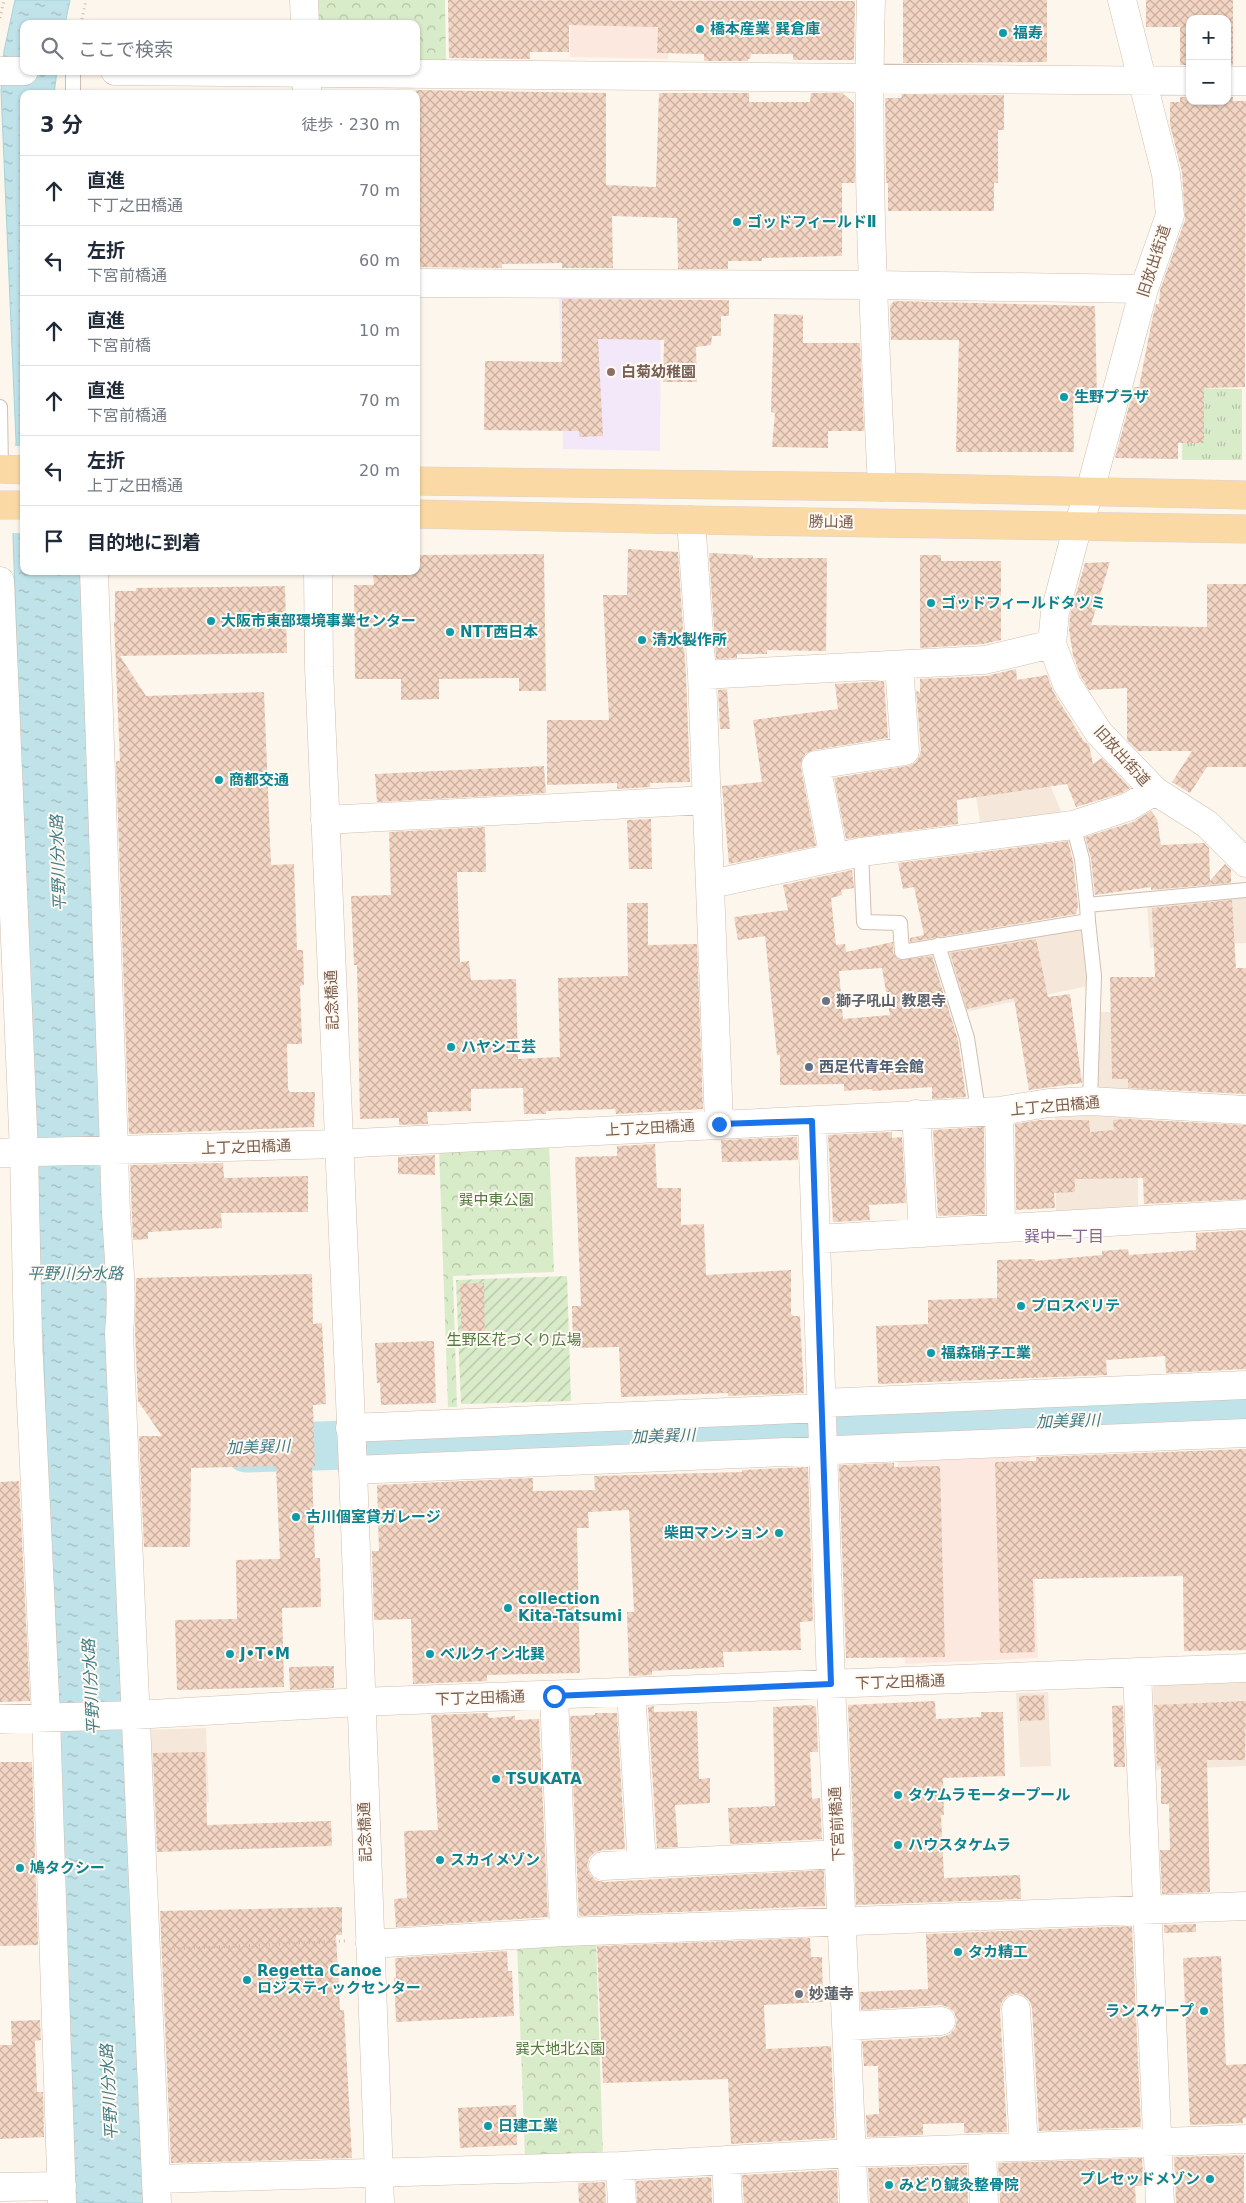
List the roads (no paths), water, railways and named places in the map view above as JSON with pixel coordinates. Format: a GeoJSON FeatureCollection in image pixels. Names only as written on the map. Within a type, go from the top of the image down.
{"type":"FeatureCollection","features":[{"type":"Feature","properties":{"kind":"main road"},"geometry":{"type":"LineString","coordinates":[[420,481],[882,487],[1246,495]]}},
{"type":"Feature","properties":{"kind":"main road","name":"勝山通"},"geometry":{"type":"LineString","coordinates":[[420,514],[1246,529]]}},
{"type":"Feature","properties":{"kind":"street"},"geometry":{"type":"LineString","coordinates":[[304,0],[304,20]]}},
{"type":"Feature","properties":{"kind":"street"},"geometry":{"type":"LineString","coordinates":[[871,0],[869,79],[874,285],[882,487]]}},
{"type":"Feature","properties":{"kind":"street","name":"旧放出街道"},"geometry":{"type":"LineString","coordinates":[[1122,0],[1166,174],[1170,215],[1144,289],[1090,491],[1078,525],[1055,612],[1052,644],[1067,684],[1099,733],[1155,791],[1207,824],[1246,863]]}},
{"type":"Feature","properties":{"kind":"street"},"geometry":{"type":"LineString","coordinates":[[0,71],[20,71]]}},
{"type":"Feature","properties":{"kind":"street"},"geometry":{"type":"LineString","coordinates":[[200,75],[307,80],[869,79],[1186,81]]}},
{"type":"Feature","properties":{"kind":"street"},"geometry":{"type":"LineString","coordinates":[[1231,81],[1246,81]]}},
{"type":"Feature","properties":{"kind":"street"},"geometry":{"type":"LineString","coordinates":[[420,283],[874,285],[1144,289]]}},
{"type":"Feature","properties":{"kind":"street"},"geometry":{"type":"LineString","coordinates":[[691,520],[702,675],[719,1124]]}},
{"type":"Feature","properties":{"kind":"street"},"geometry":{"type":"LineString","coordinates":[[94,575],[112,1151],[122,1302],[119,1333],[134,1715],[157,2191],[379,2173],[620,2166],[852,2153],[1246,2139]]}},
{"type":"Feature","properties":{"kind":"street","name":"記念橋通"},"geometry":{"type":"LineString","coordinates":[[318,575],[319,667],[380,2203]]}},
{"type":"Feature","properties":{"kind":"street"},"geometry":{"type":"LineString","coordinates":[[0,581],[5,833],[17,1153],[46,1717],[62,2195],[0,2188]]}},
{"type":"Feature","properties":{"kind":"street"},"geometry":{"type":"LineString","coordinates":[[702,675],[985,660],[1052,644]]}},
{"type":"Feature","properties":{"kind":"street"},"geometry":{"type":"LineString","coordinates":[[834,858],[816,766],[905,751],[899,665]]}},
{"type":"Feature","properties":{"kind":"street"},"geometry":{"type":"LineString","coordinates":[[711,884],[861,852],[1073,825],[1128,807],[1155,791]]}},
{"type":"Feature","properties":{"kind":"street"},"geometry":{"type":"LineString","coordinates":[[325,820],[707,800]]}},
{"type":"Feature","properties":{"kind":"street","name":"上丁之田橋通"},"geometry":{"type":"LineString","coordinates":[[17,1153],[338,1144],[719,1124],[812,1121],[988,1110],[1090,1101],[1246,1110]]}},
{"type":"Feature","properties":{"kind":"street"},"geometry":{"type":"LineString","coordinates":[[988,1110],[1001,1228]]}},
{"type":"Feature","properties":{"kind":"street"},"geometry":{"type":"LineString","coordinates":[[916,1114],[923,1232]]}},
{"type":"Feature","properties":{"kind":"street"},"geometry":{"type":"LineString","coordinates":[[812,1121],[822,1408]]}},
{"type":"Feature","properties":{"kind":"street"},"geometry":{"type":"LineString","coordinates":[[817,1239],[1246,1214]]}},
{"type":"Feature","properties":{"kind":"street"},"geometry":{"type":"LineString","coordinates":[[351,1448],[822,1408],[1246,1385]]}},
{"type":"Feature","properties":{"kind":"street","name":"下宮前橋通"},"geometry":{"type":"LineString","coordinates":[[822,1408],[831,1684],[854,2203]]}},
{"type":"Feature","properties":{"kind":"street"},"geometry":{"type":"LineString","coordinates":[[351,1448],[823,1448],[1246,1433]]}},
{"type":"Feature","properties":{"kind":"street","name":"下丁之田橋通"},"geometry":{"type":"LineString","coordinates":[[46,1717],[134,1715],[360,1702],[1246,1668]]}},
{"type":"Feature","properties":{"kind":"street"},"geometry":{"type":"LineString","coordinates":[[1137,1672],[1160,2203]]}},
{"type":"Feature","properties":{"kind":"street"},"geometry":{"type":"LineString","coordinates":[[631,1692],[642,1864]]}},
{"type":"Feature","properties":{"kind":"street"},"geometry":{"type":"LineString","coordinates":[[554,1696],[564,1932]]}},
{"type":"Feature","properties":{"kind":"street"},"geometry":{"type":"LineString","coordinates":[[0,1719],[46,1717]]}},
{"type":"Feature","properties":{"kind":"street"},"geometry":{"type":"LineString","coordinates":[[604,1866],[839,1854]]}},
{"type":"Feature","properties":{"kind":"street"},"geometry":{"type":"LineString","coordinates":[[370,1942],[842,1920],[1246,1906]]}},
{"type":"Feature","properties":{"kind":"street"},"geometry":{"type":"LineString","coordinates":[[1016,2009],[1024,2147]]}},
{"type":"Feature","properties":{"kind":"street"},"geometry":{"type":"LineString","coordinates":[[846,2026],[941,2020]]}},
{"type":"Feature","properties":{"kind":"street"},"geometry":{"type":"LineString","coordinates":[[982,2149],[984,2203]]}},
{"type":"Feature","properties":{"kind":"street"},"geometry":{"type":"LineString","coordinates":[[726,2160],[728,2203]]}},
{"type":"Feature","properties":{"kind":"street"},"geometry":{"type":"LineString","coordinates":[[620,2166],[622,2203]]}},
{"type":"Feature","properties":{"kind":"lane"},"geometry":{"type":"LineString","coordinates":[[73,75],[73,90]]}},
{"type":"Feature","properties":{"kind":"lane"},"geometry":{"type":"LineString","coordinates":[[0,407],[8,470]]}},
{"type":"Feature","properties":{"kind":"lane"},"geometry":{"type":"LineString","coordinates":[[1073,825],[1082,859],[1094,976],[1090,1101]]}},
{"type":"Feature","properties":{"kind":"lane"},"geometry":{"type":"LineString","coordinates":[[861,852],[864,922],[900,923],[902,952],[938,944],[1088,921]]}},
{"type":"Feature","properties":{"kind":"lane"},"geometry":{"type":"LineString","coordinates":[[1087,905],[1246,890]]}},
{"type":"Feature","properties":{"kind":"lane"},"geometry":{"type":"LineString","coordinates":[[938,944],[988,1110]]}},
{"type":"Feature","properties":{"kind":"water","name":"平野川分水路"},"geometry":{"type":"Polygon","coordinates":[[[15,0],[70,0],[66,20],[20,20],[20,75],[56,75],[55,90],[20,90],[20,575],[80,575],[147,2203],[73,2203],[54,1700],[43,1332],[33,1308],[33,1136],[13,534],[16,441],[1,90],[4,51],[15,0]]]}},
{"type":"Feature","properties":{"kind":"waterway","name":"加美巽川"},"geometry":{"type":"LineString","coordinates":[[247,1448],[774,1433],[1246,1414]]}},
{"type":"Feature","properties":{"kind":"place","name":"橋本産業 巽倉庫"},"geometry":{"type":"Point","coordinates":[700,29]}},
{"type":"Feature","properties":{"kind":"place","name":"福寿"},"geometry":{"type":"Point","coordinates":[1003,33]}},
{"type":"Feature","properties":{"kind":"place","name":"ゴッドフィールドⅡ"},"geometry":{"type":"Point","coordinates":[737,222]}},
{"type":"Feature","properties":{"kind":"place","name":"白菊幼稚園"},"geometry":{"type":"Point","coordinates":[611,372]}},
{"type":"Feature","properties":{"kind":"place","name":"生野プラザ"},"geometry":{"type":"Point","coordinates":[1064,397]}},
{"type":"Feature","properties":{"kind":"place","name":"ゴッドフィールドタツミ"},"geometry":{"type":"Point","coordinates":[931,603]}},
{"type":"Feature","properties":{"kind":"place","name":"大阪市東部環境事業センター"},"geometry":{"type":"Point","coordinates":[211,621]}},
{"type":"Feature","properties":{"kind":"place","name":"NTT西日本"},"geometry":{"type":"Point","coordinates":[450,632]}},
{"type":"Feature","properties":{"kind":"place","name":"清水製作所"},"geometry":{"type":"Point","coordinates":[642,640]}},
{"type":"Feature","properties":{"kind":"place","name":"商都交通"},"geometry":{"type":"Point","coordinates":[219,780]}},
{"type":"Feature","properties":{"kind":"place","name":"獅子吼山 教恩寺"},"geometry":{"type":"Point","coordinates":[826,1001]}},
{"type":"Feature","properties":{"kind":"place","name":"ハヤシ工芸"},"geometry":{"type":"Point","coordinates":[451,1047]}},
{"type":"Feature","properties":{"kind":"place","name":"西足代青年会館"},"geometry":{"type":"Point","coordinates":[809,1067]}},
{"type":"Feature","properties":{"kind":"place","name":"プロスペリテ"},"geometry":{"type":"Point","coordinates":[1021,1306]}},
{"type":"Feature","properties":{"kind":"place","name":"福森硝子工業"},"geometry":{"type":"Point","coordinates":[931,1353]}},
{"type":"Feature","properties":{"kind":"place","name":"古川個室貸ガレージ"},"geometry":{"type":"Point","coordinates":[296,1517]}},
{"type":"Feature","properties":{"kind":"place","name":"柴田マンション"},"geometry":{"type":"Point","coordinates":[779,1533]}},
{"type":"Feature","properties":{"kind":"place","name":"collection Kita-Tatsumi"},"geometry":{"type":"Point","coordinates":[508,1608]}},
{"type":"Feature","properties":{"kind":"place","name":"J•T•M"},"geometry":{"type":"Point","coordinates":[230,1654]}},
{"type":"Feature","properties":{"kind":"place","name":"ベルクイン北巽"},"geometry":{"type":"Point","coordinates":[430,1654]}},
{"type":"Feature","properties":{"kind":"place","name":"TSUKATA"},"geometry":{"type":"Point","coordinates":[496,1779]}},
{"type":"Feature","properties":{"kind":"place","name":"タケムラモータープール"},"geometry":{"type":"Point","coordinates":[898,1795]}},
{"type":"Feature","properties":{"kind":"place","name":"ハウスタケムラ"},"geometry":{"type":"Point","coordinates":[898,1845]}},
{"type":"Feature","properties":{"kind":"place","name":"スカイメゾン"},"geometry":{"type":"Point","coordinates":[440,1860]}},
{"type":"Feature","properties":{"kind":"place","name":"鳩タクシー"},"geometry":{"type":"Point","coordinates":[20,1868]}},
{"type":"Feature","properties":{"kind":"place","name":"タカ精工"},"geometry":{"type":"Point","coordinates":[958,1952]}},
{"type":"Feature","properties":{"kind":"place","name":"Regetta Canoe ロジスティックセンター"},"geometry":{"type":"Point","coordinates":[247,1980]}},
{"type":"Feature","properties":{"kind":"place","name":"妙蓮寺"},"geometry":{"type":"Point","coordinates":[799,1994]}},
{"type":"Feature","properties":{"kind":"place","name":"ランスケープ"},"geometry":{"type":"Point","coordinates":[1204,2011]}},
{"type":"Feature","properties":{"kind":"place","name":"日建工業"},"geometry":{"type":"Point","coordinates":[488,2126]}},
{"type":"Feature","properties":{"kind":"place","name":"プレセッドメゾン"},"geometry":{"type":"Point","coordinates":[1210,2179]}},
{"type":"Feature","properties":{"kind":"place","name":"みどり鍼灸整骨院"},"geometry":{"type":"Point","coordinates":[889,2185]}},
{"type":"Feature","properties":{"kind":"district","name":"巽中一丁目"},"geometry":{"type":"Point","coordinates":[1064,1236]}},
{"type":"Feature","properties":{"kind":"park label","name":"巽中東公園"},"geometry":{"type":"Point","coordinates":[496,1200]}},
{"type":"Feature","properties":{"kind":"park label","name":"生野区花づくり広場"},"geometry":{"type":"Point","coordinates":[514,1340]}},
{"type":"Feature","properties":{"kind":"park label","name":"巽大地北公園"},"geometry":{"type":"Point","coordinates":[560,2049]}}]}
